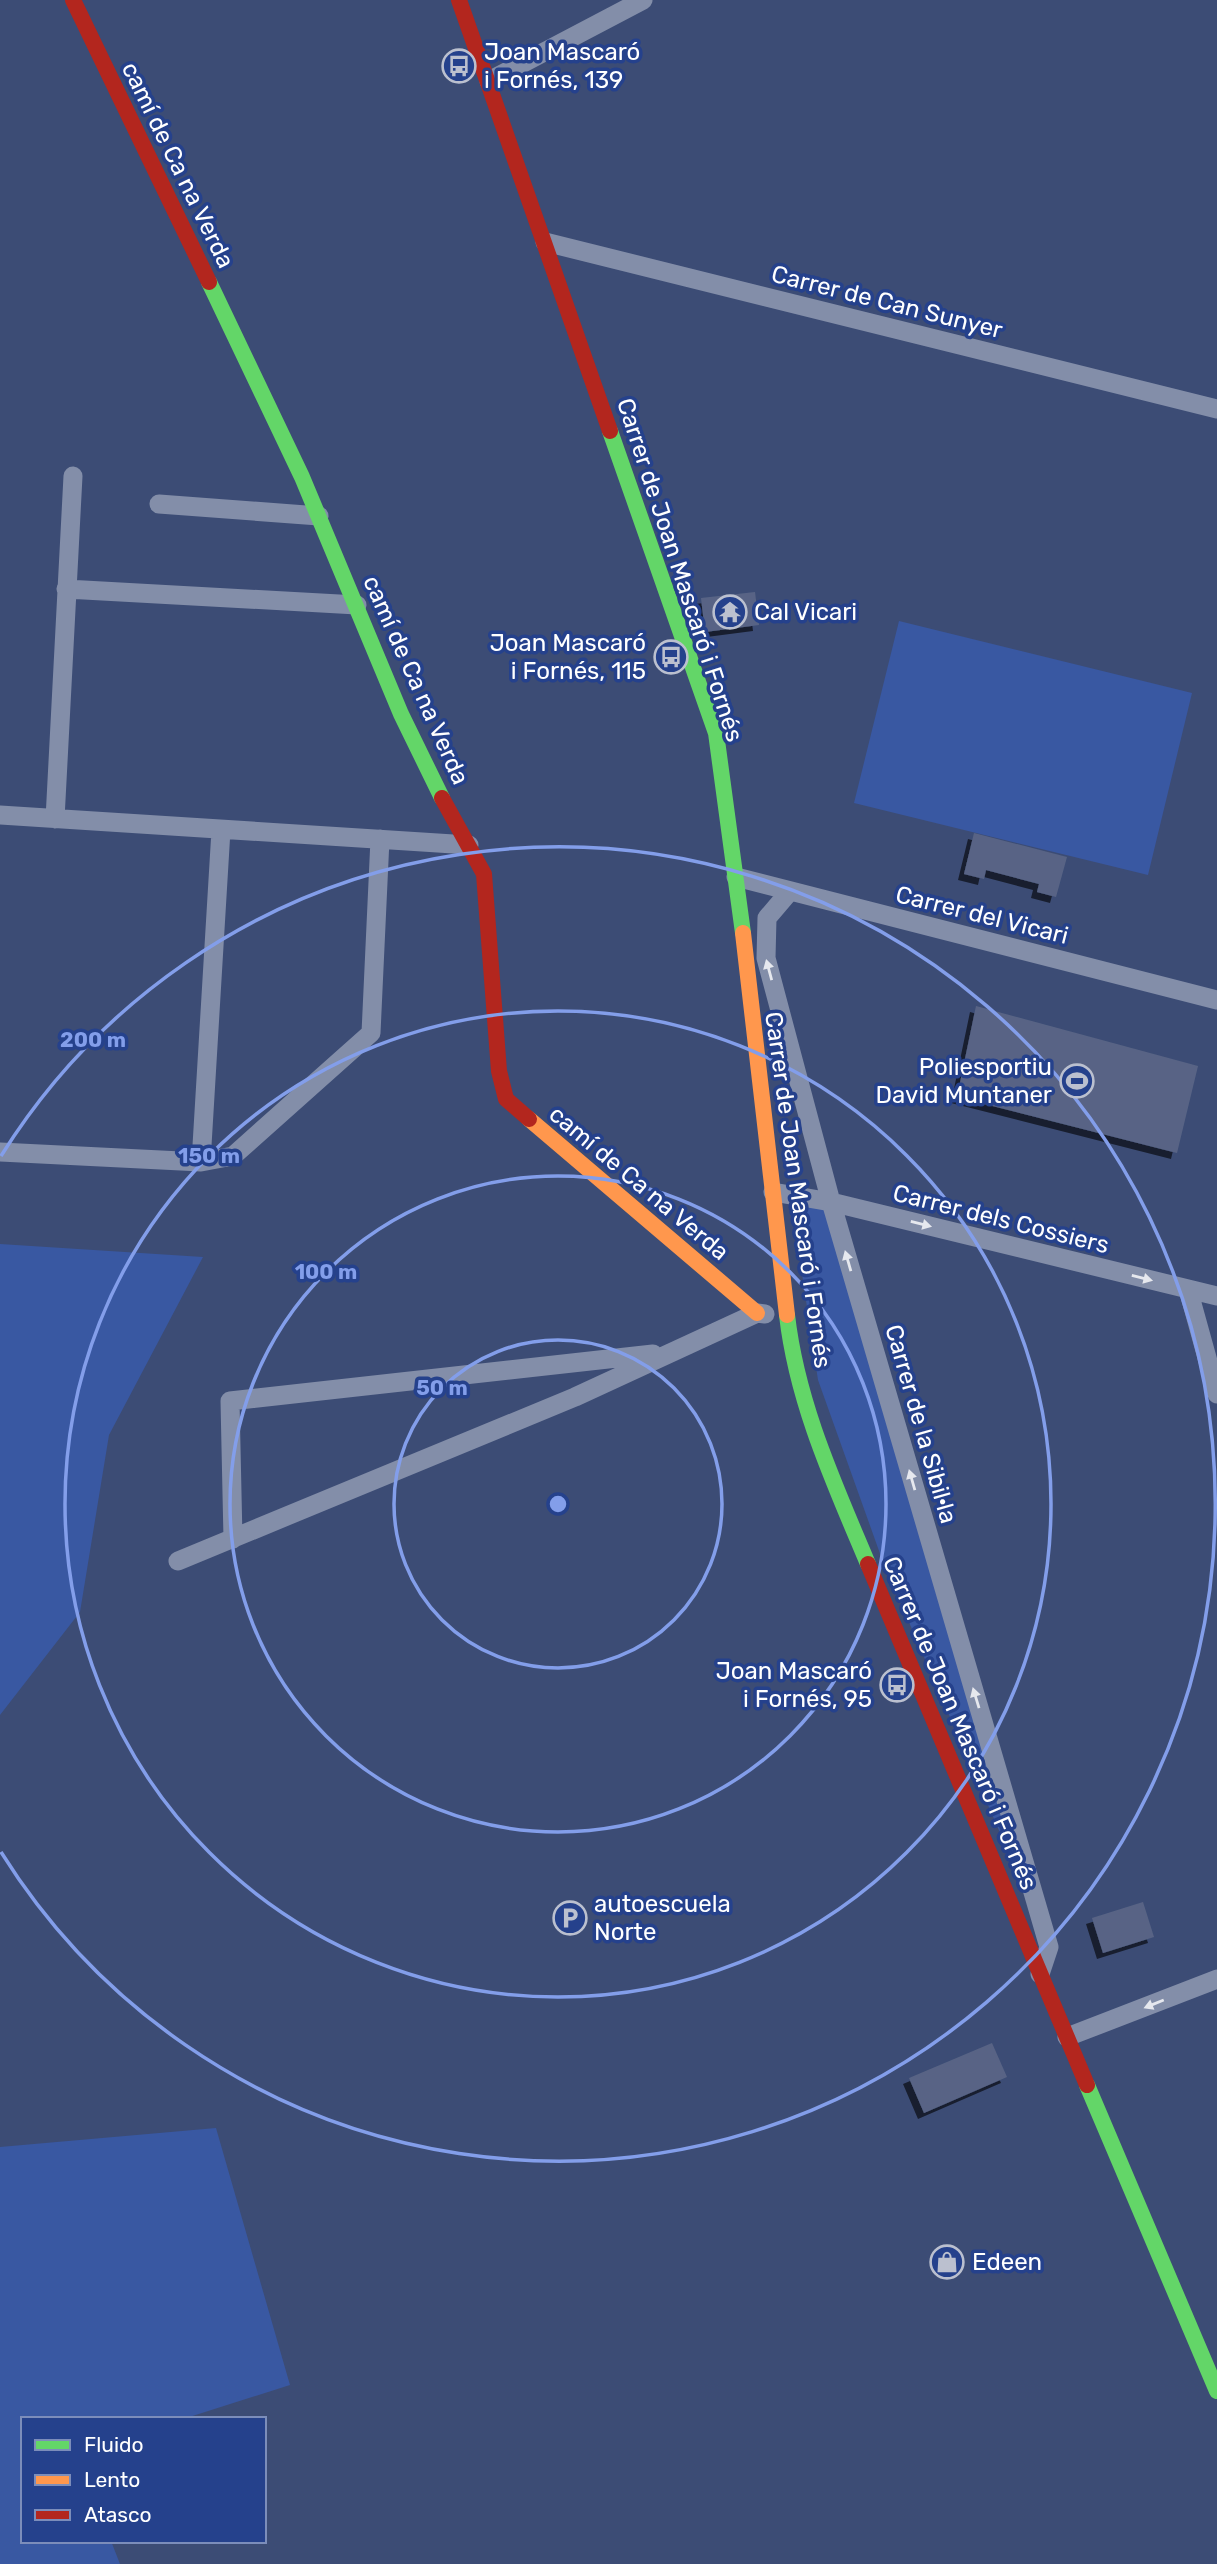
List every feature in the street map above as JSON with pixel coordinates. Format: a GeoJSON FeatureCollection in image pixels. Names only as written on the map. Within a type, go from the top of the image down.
{"type":"FeatureCollection","features":[{"type":"Feature","properties":{"kind":"street","name":"camí de Ca na Verda"},"geometry":{"type":"LineString","coordinates":[[73,0],[319,516],[401,714],[434,784],[484,874],[499,1071],[506,1099],[757,1313]]}},
{"type":"Feature","properties":{"kind":"street","name":"Carrer de Joan Mascaró i Fornés"},"geometry":{"type":"LineString","coordinates":[[459,0],[716,733],[736,877],[791,1348],[819,1447],[1217,2391]]}},
{"type":"Feature","properties":{"kind":"street"},"geometry":{"type":"LineString","coordinates":[[489,81],[643,0]]}},
{"type":"Feature","properties":{"kind":"street","name":"Carrer de Can Sunyer"},"geometry":{"type":"LineString","coordinates":[[545,242],[1217,409]]}},
{"type":"Feature","properties":{"kind":"street"},"geometry":{"type":"LineString","coordinates":[[55,819],[73,476]]}},
{"type":"Feature","properties":{"kind":"street"},"geometry":{"type":"LineString","coordinates":[[159,504],[319,516]]}},
{"type":"Feature","properties":{"kind":"street"},"geometry":{"type":"LineString","coordinates":[[66,589],[357,605]]}},
{"type":"Feature","properties":{"kind":"street"},"geometry":{"type":"LineString","coordinates":[[0,816],[469,845]]}},
{"type":"Feature","properties":{"kind":"street"},"geometry":{"type":"LineString","coordinates":[[201,1163],[221,830]]}},
{"type":"Feature","properties":{"kind":"street"},"geometry":{"type":"LineString","coordinates":[[0,1152],[201,1163],[233,1156],[372,1033],[380,839]]}},
{"type":"Feature","properties":{"kind":"street","name":"Carrer del Vicari"},"geometry":{"type":"LineString","coordinates":[[736,877],[1217,1000]]}},
{"type":"Feature","properties":{"kind":"street","name":"Carrer de la Sibil·la"},"geometry":{"type":"LineString","coordinates":[[790,891],[767,918],[766,958],[831,1202],[1049,1947],[1040,1974]]}},
{"type":"Feature","properties":{"kind":"street","name":"Carrer dels Cossiers"},"geometry":{"type":"LineString","coordinates":[[773,1192],[831,1202],[1217,1296]]}},
{"type":"Feature","properties":{"kind":"street"},"geometry":{"type":"LineString","coordinates":[[1188,1289],[1217,1394]]}},
{"type":"Feature","properties":{"kind":"street"},"geometry":{"type":"LineString","coordinates":[[178,1561],[575,1397],[757,1313],[788,1316]]}},
{"type":"Feature","properties":{"kind":"street"},"geometry":{"type":"LineString","coordinates":[[233,1539],[230,1401],[668,1352]]}},
{"type":"Feature","properties":{"kind":"street"},"geometry":{"type":"LineString","coordinates":[[1067,2037],[1217,1979]]}},
{"type":"Feature","properties":{"kind":"shaded area"},"geometry":{"type":"Polygon","coordinates":[[[899,621],[1192,693],[1148,875],[854,803],[899,621]]]}},
{"type":"Feature","properties":{"kind":"shaded area"},"geometry":{"type":"Polygon","coordinates":[[[791,1201],[827,1209],[1023,1886],[883,1562],[818,1380],[791,1201]]]}},
{"type":"Feature","properties":{"kind":"shaded area"},"geometry":{"type":"Polygon","coordinates":[[[0,1244],[203,1257],[109,1435],[80,1612],[0,1715],[0,1244]]]}},
{"type":"Feature","properties":{"kind":"shaded area"},"geometry":{"type":"Polygon","coordinates":[[[216,2128],[290,2385],[189,2417],[21,2417],[21,2543],[112,2543],[120,2564],[0,2564],[0,2147],[216,2128]]]}},
{"type":"Feature","properties":{"kind":"building","name":"Cal Vicari"},"geometry":{"type":"Polygon","coordinates":[[[755,592],[759,625],[705,632],[701,598],[755,592]]]}},
{"type":"Feature","properties":{"kind":"building"},"geometry":{"type":"Polygon","coordinates":[[[974,833],[1067,857],[1056,897],[1037,892],[1039,884],[986,870],[984,879],[964,874],[974,833]]]}},
{"type":"Feature","properties":{"kind":"building","name":"Poliesportiu David Muntaner"},"geometry":{"type":"Polygon","coordinates":[[[976,1006],[1198,1066],[1177,1153],[957,1097],[976,1006]]]}},
{"type":"Feature","properties":{"kind":"building"},"geometry":{"type":"Polygon","coordinates":[[[1143,1902],[1154,1937],[1103,1953],[1092,1918],[1143,1902]]]}},
{"type":"Feature","properties":{"kind":"building"},"geometry":{"type":"Polygon","coordinates":[[[992,2043],[1007,2077],[924,2113],[909,2078],[992,2043]]]}},
{"type":"Feature","properties":{"kind":"traffic: fast"},"geometry":{"type":"LineString","coordinates":[[209,282],[302,477],[401,714],[442,798]]}},
{"type":"Feature","properties":{"kind":"traffic: fast"},"geometry":{"type":"LineString","coordinates":[[610,431],[716,733],[743,933]]}},
{"type":"Feature","properties":{"kind":"traffic: fast"},"geometry":{"type":"LineString","coordinates":[[787,1315],[799,1380],[818,1442],[868,1564]]}},
{"type":"Feature","properties":{"kind":"traffic: fast"},"geometry":{"type":"LineString","coordinates":[[1087,2085],[1217,2391]]}},
{"type":"Feature","properties":{"kind":"traffic: slow"},"geometry":{"type":"LineString","coordinates":[[743,933],[787,1315]]}},
{"type":"Feature","properties":{"kind":"traffic: slow"},"geometry":{"type":"LineString","coordinates":[[529,1119],[757,1313]]}},
{"type":"Feature","properties":{"kind":"traffic: jam"},"geometry":{"type":"LineString","coordinates":[[73,0],[209,282]]}},
{"type":"Feature","properties":{"kind":"traffic: jam"},"geometry":{"type":"LineString","coordinates":[[459,0],[610,431]]}},
{"type":"Feature","properties":{"kind":"traffic: jam"},"geometry":{"type":"LineString","coordinates":[[442,798],[484,874],[499,1071],[506,1099],[529,1119]]}},
{"type":"Feature","properties":{"kind":"traffic: jam"},"geometry":{"type":"LineString","coordinates":[[868,1564],[1087,2085]]}},
{"type":"Feature","properties":{"kind":"place","name":"Joan Mascaró i Fornés, 139"},"geometry":{"type":"Point","coordinates":[459,66]}},
{"type":"Feature","properties":{"kind":"place","name":"Cal Vicari"},"geometry":{"type":"Point","coordinates":[730,612]}},
{"type":"Feature","properties":{"kind":"place","name":"Joan Mascaró i Fornés, 115"},"geometry":{"type":"Point","coordinates":[671,657]}},
{"type":"Feature","properties":{"kind":"place","name":"Poliesportiu David Muntaner"},"geometry":{"type":"Point","coordinates":[1077,1081]}},
{"type":"Feature","properties":{"kind":"place","name":"Joan Mascaró i Fornés, 95"},"geometry":{"type":"Point","coordinates":[897,1685]}},
{"type":"Feature","properties":{"kind":"place","name":"autoescuela Norte"},"geometry":{"type":"Point","coordinates":[570,1918]}},
{"type":"Feature","properties":{"kind":"place","name":"Edeen"},"geometry":{"type":"Point","coordinates":[947,2262]}}]}
